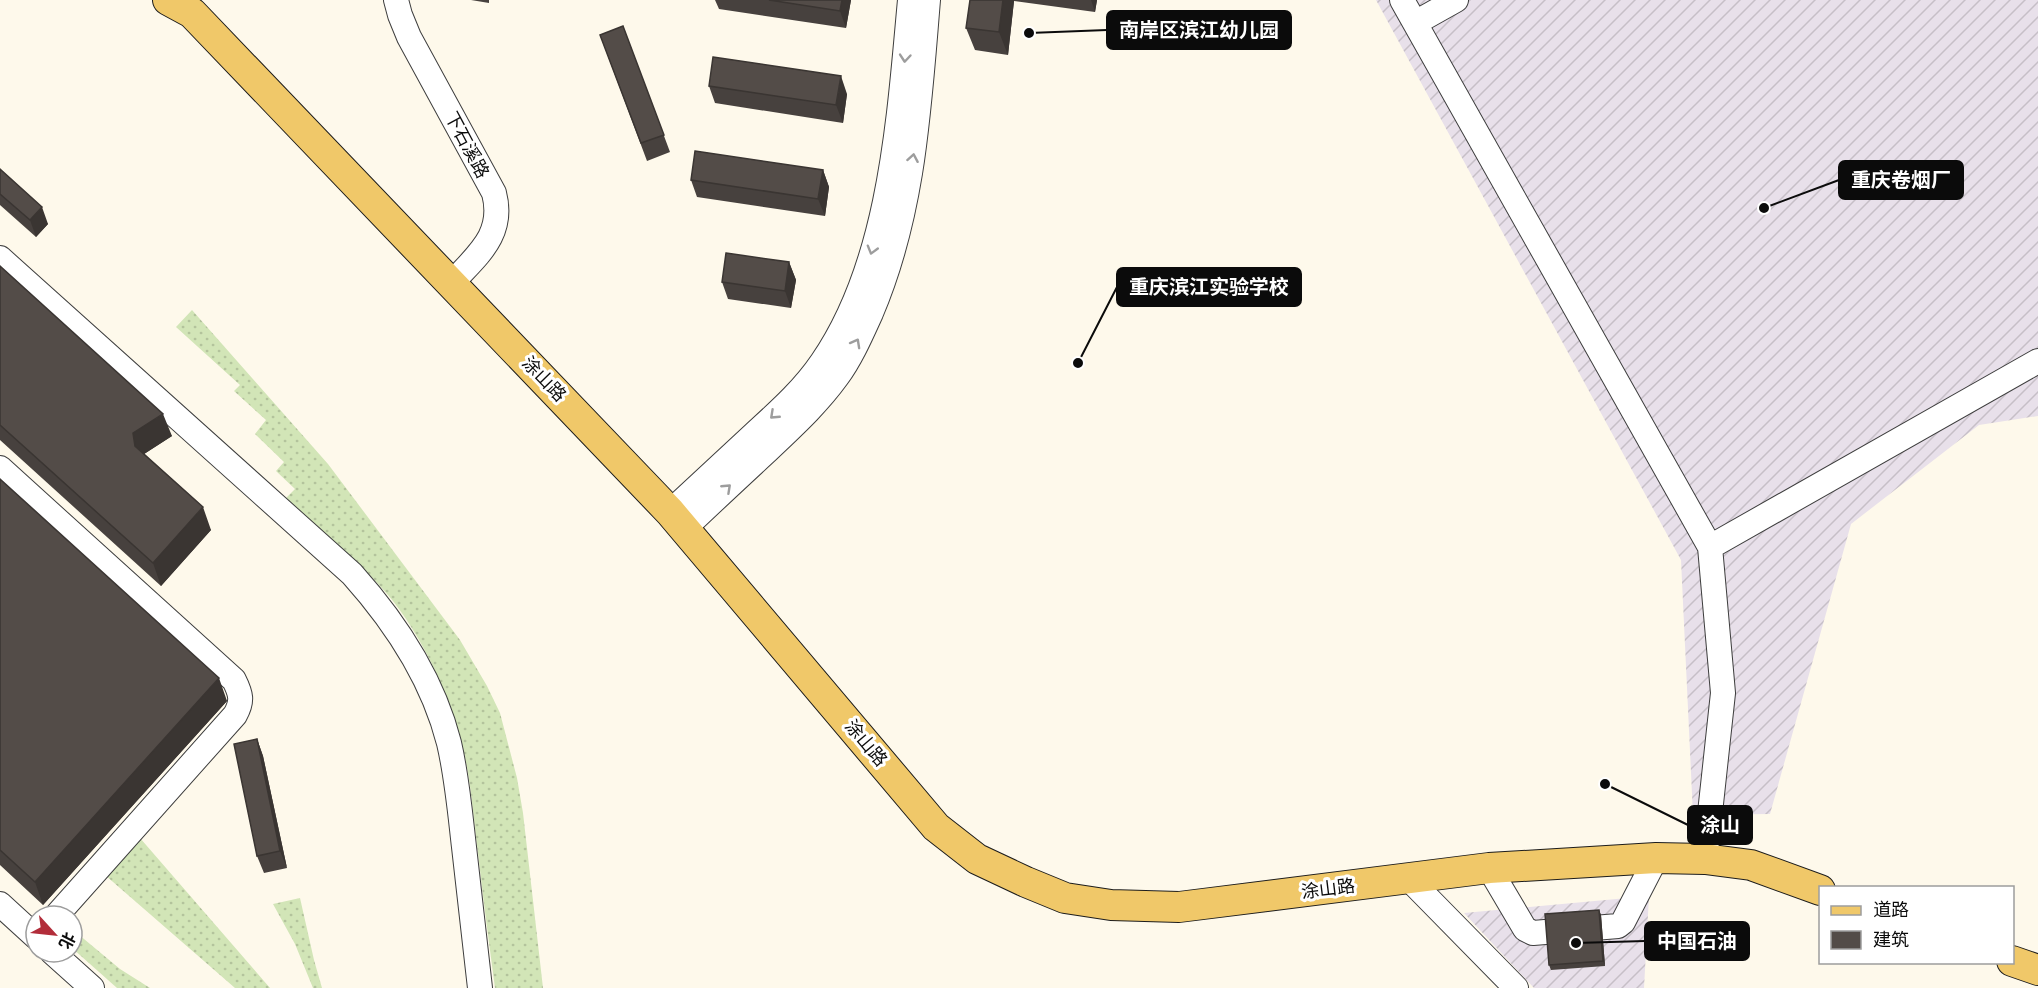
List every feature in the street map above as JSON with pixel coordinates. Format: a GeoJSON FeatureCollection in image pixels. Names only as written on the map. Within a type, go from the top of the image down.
{"type":"FeatureCollection","features":[{"type":"Feature","properties":{"kind":"main road","name":"涂山路"},"geometry":{"type":"LineString","coordinates":[[168,0],[192,13],[678,520],[936,827],[977,859],[1065,898],[1111,905],[1179,907],[1489,868],[1656,858],[1705,859],[1751,865],[1819,889]]}},
{"type":"Feature","properties":{"kind":"main road"},"geometry":{"type":"LineString","coordinates":[[2014,961],[2038,970]]}},
{"type":"Feature","properties":{"kind":"street","name":"下石溪路"},"geometry":{"type":"LineString","coordinates":[[396,0],[409,37],[494,194],[498,207],[497,219],[486,244],[452,283]]}},
{"type":"Feature","properties":{"kind":"street"},"geometry":{"type":"LineString","coordinates":[[678,520],[797,394],[822,362],[843,328],[862,284],[887,191],[901,99],[910,0]]}},
{"type":"Feature","properties":{"kind":"street"},"geometry":{"type":"LineString","coordinates":[[678,520],[810,410],[838,376],[861,336],[880,291],[895,244],[906,197],[915,147],[928,0]]}},
{"type":"Feature","properties":{"kind":"street"},"geometry":{"type":"LineString","coordinates":[[1401,0],[1710,548],[1723,693],[1705,859]]}},
{"type":"Feature","properties":{"kind":"street"},"geometry":{"type":"LineString","coordinates":[[1415,23],[1456,0]]}},
{"type":"Feature","properties":{"kind":"street"},"geometry":{"type":"LineString","coordinates":[[0,258],[352,574],[377,602],[398,633],[434,700],[448,742],[457,782],[480,988]]}},
{"type":"Feature","properties":{"kind":"street"},"geometry":{"type":"LineString","coordinates":[[1710,548],[2038,361]]}},
{"type":"Feature","properties":{"kind":"street"},"geometry":{"type":"LineString","coordinates":[[0,468],[234,680],[240,691],[242,703],[235,715],[67,904]]}},
{"type":"Feature","properties":{"kind":"street"},"geometry":{"type":"LineString","coordinates":[[1489,868],[1525,929],[1533,933],[1618,926],[1623,922],[1656,858]]}},
{"type":"Feature","properties":{"kind":"street"},"geometry":{"type":"LineString","coordinates":[[1409,879],[1516,988]]}},
{"type":"Feature","properties":{"kind":"street"},"geometry":{"type":"LineString","coordinates":[[0,904],[24,926]]}},
{"type":"Feature","properties":{"kind":"street"},"geometry":{"type":"LineString","coordinates":[[65,964],[92,988]]}},
{"type":"Feature","properties":{"kind":"shaded area"},"geometry":{"type":"Polygon","coordinates":[[[1376,0],[2038,0],[2038,416],[1979,425],[1851,524],[1770,814],[1693,815],[1681,560],[1376,0]]]}},
{"type":"Feature","properties":{"kind":"shaded area"},"geometry":{"type":"Polygon","coordinates":[[[1649,896],[1644,988],[1534,988],[1464,913],[1649,896]]]}},
{"type":"Feature","properties":{"kind":"green space"},"geometry":{"type":"Polygon","coordinates":[[[192,310],[328,464],[460,640],[487,686],[500,713],[517,778],[543,988],[495,988],[467,768],[449,703],[432,664],[412,627],[388,595],[352,557],[286,498],[295,489],[276,471],[284,462],[255,434],[266,420],[234,391],[240,385],[176,327],[192,310]]]}},
{"type":"Feature","properties":{"kind":"green space"},"geometry":{"type":"Polygon","coordinates":[[[140,838],[270,988],[235,988],[105,875],[140,838]]]}},
{"type":"Feature","properties":{"kind":"green space"},"geometry":{"type":"Polygon","coordinates":[[[300,898],[322,988],[313,988],[295,944],[273,904],[300,898]]]}},
{"type":"Feature","properties":{"kind":"green space"},"geometry":{"type":"Polygon","coordinates":[[[84,939],[120,969],[150,988],[117,988],[84,959],[84,939]]]}},
{"type":"Feature","properties":{"kind":"building"},"geometry":{"type":"Polygon","coordinates":[[[769,0],[842,0],[840,11],[769,0]]]}},
{"type":"Feature","properties":{"kind":"building"},"geometry":{"type":"Polygon","coordinates":[[[970,0],[1003,0],[999,32],[966,28],[970,0]]]}},
{"type":"Feature","properties":{"kind":"building"},"geometry":{"type":"Polygon","coordinates":[[[623,26],[664,135],[641,143],[600,35],[623,26]]]}},
{"type":"Feature","properties":{"kind":"building"},"geometry":{"type":"Polygon","coordinates":[[[713,57],[841,76],[836,105],[709,86],[713,57]]]}},
{"type":"Feature","properties":{"kind":"building"},"geometry":{"type":"Polygon","coordinates":[[[695,151],[823,170],[818,199],[691,180],[695,151]]]}},
{"type":"Feature","properties":{"kind":"building"},"geometry":{"type":"Polygon","coordinates":[[[0,169],[42,207],[30,220],[0,194],[0,169]]]}},
{"type":"Feature","properties":{"kind":"building"},"geometry":{"type":"Polygon","coordinates":[[[726,253],[789,262],[785,291],[722,282],[726,253]]]}},
{"type":"Feature","properties":{"kind":"building"},"geometry":{"type":"Polygon","coordinates":[[[0,266],[163,414],[133,433],[135,446],[203,507],[153,563],[0,425],[0,266]]]}},
{"type":"Feature","properties":{"kind":"building"},"geometry":{"type":"Polygon","coordinates":[[[0,479],[219,678],[35,882],[0,850],[0,479]]]}},
{"type":"Feature","properties":{"kind":"building"},"geometry":{"type":"Polygon","coordinates":[[[257,739],[280,851],[257,856],[234,744],[257,739]]]}},
{"type":"Feature","properties":{"kind":"building"},"geometry":{"type":"Polygon","coordinates":[[[1599,910],[1603,961],[1549,965],[1545,914],[1599,910]]]}},
{"type":"Feature","properties":{"kind":"place","name":"南岸区滨江幼儿园"},"geometry":{"type":"Point","coordinates":[1029,33]}},
{"type":"Feature","properties":{"kind":"place","name":"重庆卷烟厂"},"geometry":{"type":"Point","coordinates":[1764,208]}},
{"type":"Feature","properties":{"kind":"place","name":"重庆滨江实验学校"},"geometry":{"type":"Point","coordinates":[1078,363]}},
{"type":"Feature","properties":{"kind":"place","name":"涂山"},"geometry":{"type":"Point","coordinates":[1605,784]}},
{"type":"Feature","properties":{"kind":"place","name":"中国石油"},"geometry":{"type":"Point","coordinates":[1576,943]}}]}
